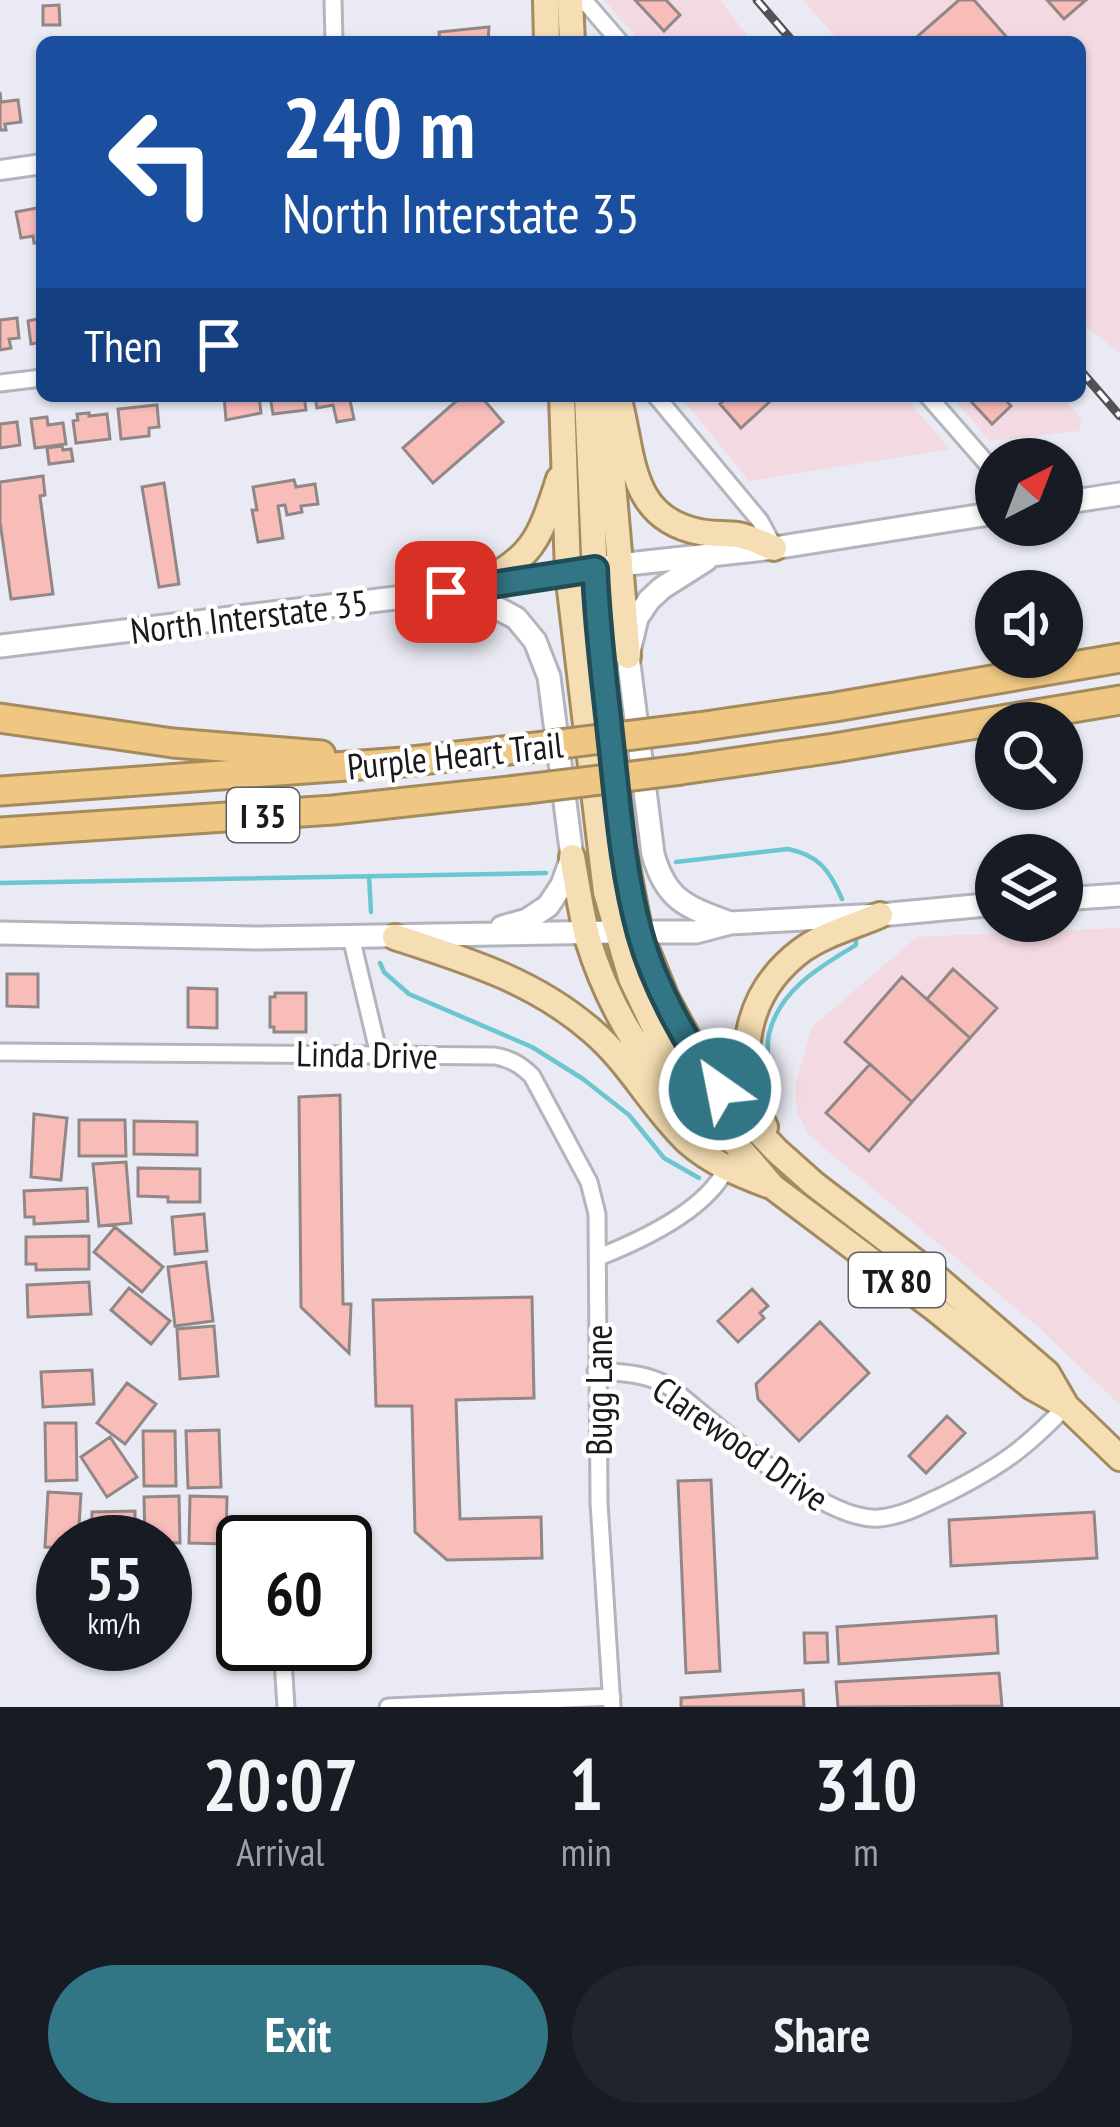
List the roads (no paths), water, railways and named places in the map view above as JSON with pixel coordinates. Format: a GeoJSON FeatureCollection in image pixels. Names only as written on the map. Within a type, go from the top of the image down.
{"type":"FeatureCollection","features":[{"type":"Feature","properties":{"kind":"highway","name":"Purple Heart Trail"},"geometry":{"type":"LineString","coordinates":[[0,791],[403,762],[528,748],[836,707],[1120,658]]}},
{"type":"Feature","properties":{"kind":"highway","name":"Purple Heart Trail"},"geometry":{"type":"LineString","coordinates":[[0,832],[333,810],[526,789],[834,748],[1120,700]]}},
{"type":"Feature","properties":{"kind":"highway"},"geometry":{"type":"LineString","coordinates":[[0,718],[173,743],[403,762]]}},
{"type":"Feature","properties":{"kind":"main road"},"geometry":{"type":"LineString","coordinates":[[546,0],[548,36]]}},
{"type":"Feature","properties":{"kind":"main road"},"geometry":{"type":"LineString","coordinates":[[570,0],[572,36]]}},
{"type":"Feature","properties":{"kind":"main road","name":"TX 80"},"geometry":{"type":"LineString","coordinates":[[562,402],[568,572],[603,871],[628,933],[704,1068],[737,1109],[814,1184],[938,1279],[1047,1373],[1066,1406]]}},
{"type":"Feature","properties":{"kind":"main road","name":"TX 80"},"geometry":{"type":"LineString","coordinates":[[588,402],[607,567],[597,621],[623,846],[631,978],[670,1060],[690,1091],[773,1187],[1032,1387],[1066,1406],[1120,1458]]}},
{"type":"Feature","properties":{"kind":"main road"},"geometry":{"type":"LineString","coordinates":[[599,402],[609,438],[607,567],[628,656],[653,854],[660,878],[675,897],[689,908],[730,923]]}},
{"type":"Feature","properties":{"kind":"main road"},"geometry":{"type":"LineString","coordinates":[[619,402],[634,476],[644,498],[680,528],[740,535],[774,548]]}},
{"type":"Feature","properties":{"kind":"main road"},"geometry":{"type":"LineString","coordinates":[[458,590],[504,571],[534,542],[565,459]]}},
{"type":"Feature","properties":{"kind":"main road"},"geometry":{"type":"LineString","coordinates":[[1083,500],[1120,494]]}},
{"type":"Feature","properties":{"kind":"main road","name":"North Interstate 35"},"geometry":{"type":"LineString","coordinates":[[0,646],[774,548],[975,516]]}},
{"type":"Feature","properties":{"kind":"main road"},"geometry":{"type":"LineString","coordinates":[[628,656],[637,617],[649,600],[711,556]]}},
{"type":"Feature","properties":{"kind":"main road"},"geometry":{"type":"LineString","coordinates":[[458,590],[516,618],[535,641],[549,677],[586,934],[623,1023],[652,1065],[692,1114],[775,1166],[908,1268],[938,1279]]}},
{"type":"Feature","properties":{"kind":"main road"},"geometry":{"type":"LineString","coordinates":[[479,934],[527,920],[548,906],[572,857]]}},
{"type":"Feature","properties":{"kind":"main road"},"geometry":{"type":"LineString","coordinates":[[1083,898],[1120,896]]}},
{"type":"Feature","properties":{"kind":"main road"},"geometry":{"type":"LineString","coordinates":[[0,933],[170,938],[696,932],[730,923],[975,906]]}},
{"type":"Feature","properties":{"kind":"main road"},"geometry":{"type":"LineString","coordinates":[[777,1150],[753,1103],[746,1074],[751,1023],[764,992],[806,946],[880,916]]}},
{"type":"Feature","properties":{"kind":"main road"},"geometry":{"type":"LineString","coordinates":[[395,937],[482,966],[555,1001],[615,1052],[686,1140],[727,1169],[773,1187]]}},
{"type":"Feature","properties":{"kind":"street"},"geometry":{"type":"LineString","coordinates":[[333,0],[334,36]]}},
{"type":"Feature","properties":{"kind":"street"},"geometry":{"type":"LineString","coordinates":[[580,0],[615,36]]}},
{"type":"Feature","properties":{"kind":"street"},"geometry":{"type":"LineString","coordinates":[[0,170],[36,165]]}},
{"type":"Feature","properties":{"kind":"street"},"geometry":{"type":"LineString","coordinates":[[0,383],[36,379]]}},
{"type":"Feature","properties":{"kind":"street"},"geometry":{"type":"LineString","coordinates":[[661,402],[760,521],[774,548]]}},
{"type":"Feature","properties":{"kind":"street"},"geometry":{"type":"LineString","coordinates":[[933,402],[975,450]]}},
{"type":"Feature","properties":{"kind":"street"},"geometry":{"type":"LineString","coordinates":[[351,937],[380,1055]]}},
{"type":"Feature","properties":{"kind":"street","name":"Linda Drive"},"geometry":{"type":"LineString","coordinates":[[0,1052],[508,1058],[532,1076],[589,1182],[599,1257]]}},
{"type":"Feature","properties":{"kind":"street"},"geometry":{"type":"LineString","coordinates":[[599,1257],[671,1222],[727,1169],[736,1144]]}},
{"type":"Feature","properties":{"kind":"street","name":"Bugg Lane"},"geometry":{"type":"LineString","coordinates":[[599,1257],[600,1523],[612,1702]]}},
{"type":"Feature","properties":{"kind":"street","name":"Clarewood Drive"},"geometry":{"type":"LineString","coordinates":[[596,1371],[655,1378],[820,1502],[859,1517],[910,1511],[1000,1466],[1066,1406]]}},
{"type":"Feature","properties":{"kind":"street"},"geometry":{"type":"LineString","coordinates":[[284,1671],[286,1707]]}},
{"type":"Feature","properties":{"kind":"street"},"geometry":{"type":"LineString","coordinates":[[388,1707],[612,1702]]}},
{"type":"Feature","properties":{"kind":"waterway"},"geometry":{"type":"LineString","coordinates":[[676,862],[788,849],[822,866],[842,899]]}},
{"type":"Feature","properties":{"kind":"waterway"},"geometry":{"type":"LineString","coordinates":[[0,883],[546,873]]}},
{"type":"Feature","properties":{"kind":"waterway"},"geometry":{"type":"LineString","coordinates":[[369,876],[371,912]]}},
{"type":"Feature","properties":{"kind":"waterway"},"geometry":{"type":"LineString","coordinates":[[768,1064],[769,1034],[782,1004],[803,981],[856,945],[856,936]]}},
{"type":"Feature","properties":{"kind":"waterway"},"geometry":{"type":"LineString","coordinates":[[380,963],[409,994],[532,1047],[583,1079],[629,1115],[664,1158],[699,1178]]}},
{"type":"Feature","properties":{"kind":"railway"},"geometry":{"type":"LineString","coordinates":[[757,0],[788,36]]}},
{"type":"Feature","properties":{"kind":"railway"},"geometry":{"type":"LineString","coordinates":[[1086,377],[1120,416]]}}]}
